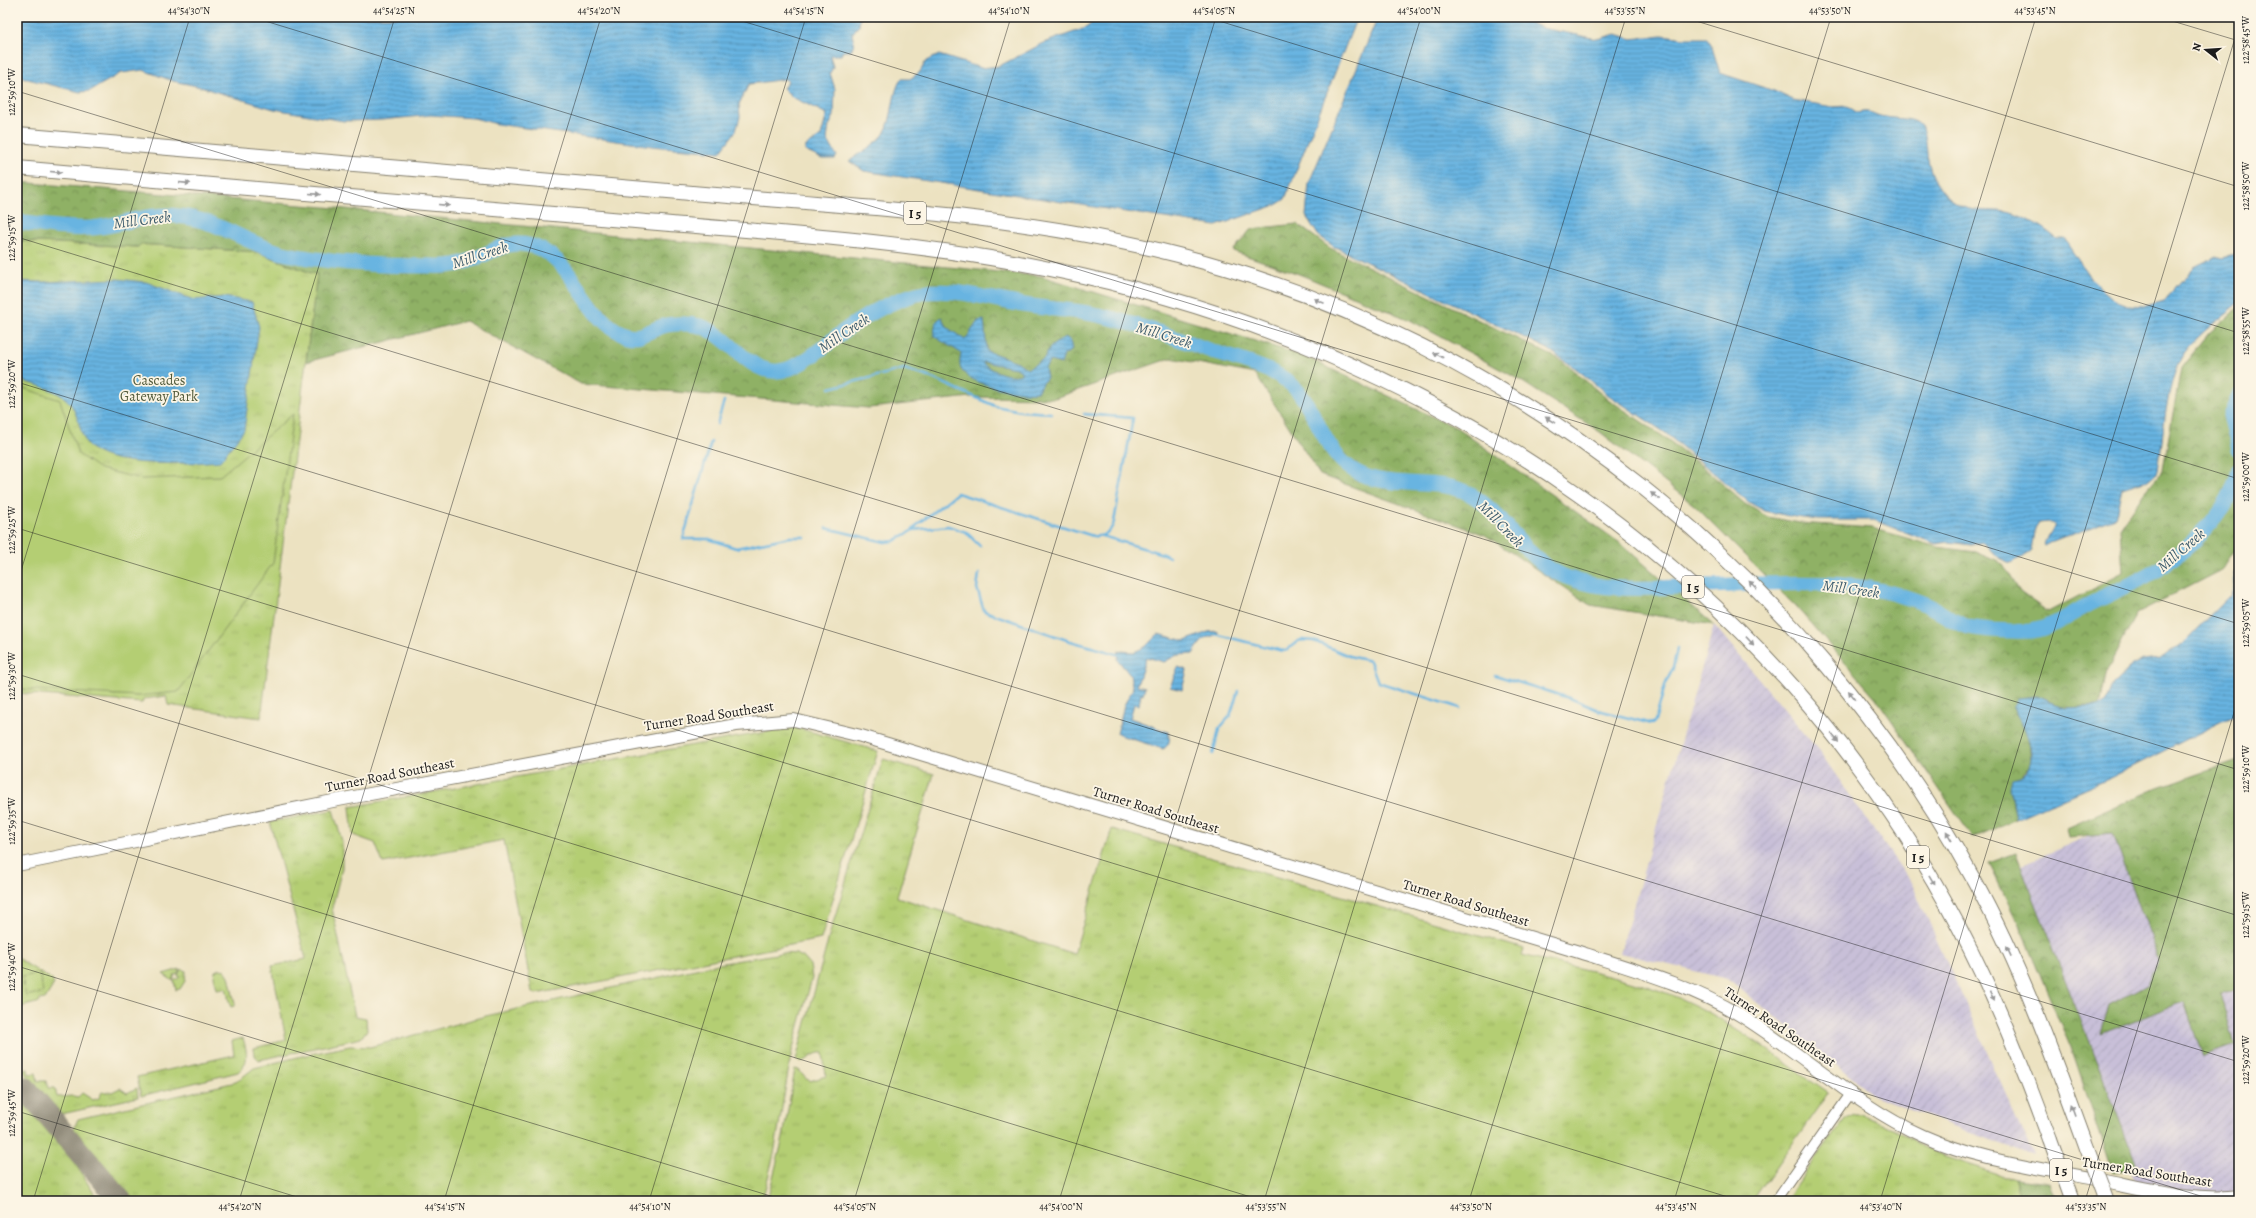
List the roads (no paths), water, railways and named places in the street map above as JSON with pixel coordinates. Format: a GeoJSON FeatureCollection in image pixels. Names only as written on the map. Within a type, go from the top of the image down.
{"type":"FeatureCollection","features":[{"type":"Feature","properties":{"kind":"highway","name":"I 5"},"geometry":{"type":"LineString","coordinates":[[17,135],[950,216],[1088,235],[1178,255],[1248,275],[1342,310],[1426,349],[1480,378],[1592,448],[1660,499],[1727,559],[1779,612],[1829,667],[1888,743],[1927,800],[1974,879],[2028,993],[2107,1201]]}},
{"type":"Feature","properties":{"kind":"highway","name":"I 5"},"geometry":{"type":"LineString","coordinates":[[17,168],[912,246],[1004,260],[1084,276],[1196,307],[1267,331],[1346,363],[1401,388],[1465,421],[1537,465],[1600,509],[1665,561],[1722,613],[1802,697],[1875,790],[1897,822],[1959,927],[1986,982],[2024,1070],[2072,1201]]}},
{"type":"Feature","properties":{"kind":"main road","name":"Turner Road Southeast"},"geometry":{"type":"LineString","coordinates":[[17,865],[333,801],[736,725],[794,720],[862,736],[1662,978],[1713,1000],[1742,1017],[1850,1093],[1901,1125],[1948,1147],[1983,1158],[2171,1194],[2212,1198],[2239,1197]]}},
{"type":"Feature","properties":{"kind":"street"},"geometry":{"type":"LineString","coordinates":[[1775,1201],[1850,1093]]}},
{"type":"Feature","properties":{"kind":"water"},"geometry":{"type":"Polygon","coordinates":[[[17,17],[860,17],[859,25],[852,34],[854,43],[851,51],[843,51],[841,55],[830,55],[833,67],[830,73],[835,89],[834,116],[829,126],[827,139],[837,156],[835,159],[822,159],[805,151],[805,147],[821,136],[827,114],[792,97],[783,88],[788,82],[786,79],[749,84],[739,104],[740,117],[736,131],[720,152],[652,146],[497,124],[474,118],[431,115],[381,120],[344,121],[274,109],[197,86],[173,81],[143,70],[121,73],[90,91],[80,92],[24,78],[17,72],[17,17]]]}},
{"type":"Feature","properties":{"kind":"water"},"geometry":{"type":"Polygon","coordinates":[[[1099,17],[1357,17],[1285,199],[1276,205],[1216,226],[864,171],[849,161],[873,145],[884,134],[901,79],[910,79],[920,72],[926,61],[939,55],[981,68],[999,66],[1046,42],[1086,28],[1099,17]]]}},
{"type":"Feature","properties":{"kind":"water"},"geometry":{"type":"Polygon","coordinates":[[[1378,17],[1516,17],[1542,28],[1598,39],[1616,34],[1632,39],[1662,35],[1685,38],[1707,38],[1711,44],[1720,73],[1774,91],[1793,100],[1833,107],[1847,106],[1858,113],[1870,112],[1889,118],[1916,122],[1923,129],[1925,134],[1928,159],[1936,183],[1949,198],[1960,206],[1973,210],[2000,211],[2020,216],[2034,222],[2057,239],[2064,239],[2091,279],[2114,300],[2127,305],[2146,306],[2164,301],[2196,266],[2217,256],[2222,258],[2239,254],[2239,303],[2210,326],[2185,352],[2173,377],[2169,392],[2158,471],[2148,480],[2122,488],[2115,518],[2045,545],[2044,544],[2055,525],[2048,522],[2039,523],[2034,531],[2031,551],[2012,563],[1997,557],[1983,542],[1971,545],[1948,542],[1936,544],[1874,520],[1817,520],[1765,511],[1750,503],[1664,432],[1607,394],[1578,370],[1548,349],[1333,246],[1318,235],[1306,216],[1309,183],[1378,17]]]}},
{"type":"Feature","properties":{"kind":"water"},"geometry":{"type":"Polygon","coordinates":[[[117,279],[146,282],[194,300],[224,297],[252,302],[259,327],[244,430],[220,461],[149,463],[111,458],[97,452],[87,444],[70,403],[49,389],[17,379],[17,281],[41,282],[117,279]]]}},
{"type":"Feature","properties":{"kind":"water"},"geometry":{"type":"Polygon","coordinates":[[[942,317],[948,328],[965,340],[978,321],[984,320],[987,351],[1018,362],[1027,369],[1044,359],[1050,347],[1065,337],[1070,340],[1072,350],[1064,355],[1061,364],[1050,361],[1045,368],[1047,378],[1037,392],[1020,392],[999,388],[978,382],[970,378],[962,371],[960,366],[961,353],[935,337],[935,326],[942,317]],[[983,362],[983,364],[991,369],[1007,375],[1021,374],[1021,371],[1016,368],[983,362]]]}},
{"type":"Feature","properties":{"kind":"water"},"geometry":{"type":"Polygon","coordinates":[[[2239,569],[2239,713],[2112,777],[2016,819],[2010,787],[2012,778],[2024,774],[2029,767],[2031,759],[2031,750],[2025,730],[2013,706],[2017,698],[2037,696],[2065,708],[2100,706],[2106,701],[2113,684],[2131,667],[2142,661],[2160,659],[2185,641],[2231,594],[2235,584],[2234,573],[2239,569]]]}},
{"type":"Feature","properties":{"kind":"water"},"geometry":{"type":"Polygon","coordinates":[[[1217,631],[1219,633],[1202,641],[1193,654],[1177,655],[1164,662],[1146,657],[1137,685],[1145,687],[1143,694],[1141,693],[1139,705],[1134,704],[1130,718],[1168,732],[1169,742],[1167,746],[1163,749],[1117,734],[1124,705],[1133,689],[1130,675],[1117,659],[1119,651],[1134,652],[1145,647],[1158,634],[1185,641],[1208,632],[1217,631]]]}},
{"type":"Feature","properties":{"kind":"water"},"geometry":{"type":"Polygon","coordinates":[[[1178,667],[1187,670],[1182,690],[1170,687],[1178,667]]]}},
{"type":"Feature","properties":{"kind":"waterway","name":"Mill Creek"},"geometry":{"type":"LineString","coordinates":[[17,222],[54,227],[92,228],[156,216],[178,216],[206,222],[257,244],[283,253],[320,260],[376,265],[437,266],[460,264],[498,248],[512,244],[528,245],[543,250],[555,259],[566,270],[604,321],[623,334],[635,336],[645,334],[671,324],[696,325],[710,330],[719,336],[754,364],[763,369],[773,371],[794,367],[805,361],[848,328],[877,310],[906,297],[926,292],[954,292],[1011,303],[1098,315],[1158,332],[1254,365],[1279,376],[1296,389],[1304,399],[1328,443],[1343,462],[1353,470],[1367,477],[1382,481],[1445,486],[1473,496],[1486,505],[1539,561],[1552,570],[1580,582],[1621,588],[1790,583],[1852,586],[1877,590],[1913,600],[1925,604],[1963,625],[1982,629],[2031,631],[2046,627],[2154,572],[2183,551],[2211,523],[2228,498],[2239,469]]}},
{"type":"Feature","properties":{"kind":"waterway"},"geometry":{"type":"LineString","coordinates":[[830,388],[904,369],[932,378],[995,406],[1021,411],[1051,413]]}},
{"type":"Feature","properties":{"kind":"waterway","name":"Mill Creek"},"geometry":{"type":"LineString","coordinates":[[2239,395],[2230,415],[2239,449]]}},
{"type":"Feature","properties":{"kind":"waterway"},"geometry":{"type":"LineString","coordinates":[[717,424],[724,401]]}},
{"type":"Feature","properties":{"kind":"waterway"},"geometry":{"type":"LineString","coordinates":[[913,530],[917,525],[957,493],[1093,536],[1104,535],[1111,529],[1114,522],[1133,418],[1084,414]]}},
{"type":"Feature","properties":{"kind":"waterway"},"geometry":{"type":"LineString","coordinates":[[711,442],[683,539],[709,539],[736,548],[790,537],[805,537]]}},
{"type":"Feature","properties":{"kind":"waterway"},"geometry":{"type":"LineString","coordinates":[[826,528],[885,542],[894,541],[913,530],[948,526],[966,532],[980,546]]}},
{"type":"Feature","properties":{"kind":"waterway"},"geometry":{"type":"LineString","coordinates":[[1102,536],[1169,557]]}},
{"type":"Feature","properties":{"kind":"waterway"},"geometry":{"type":"LineString","coordinates":[[979,574],[977,588],[984,611],[1067,640],[1120,655]]}},
{"type":"Feature","properties":{"kind":"waterway"},"geometry":{"type":"LineString","coordinates":[[1215,634],[1283,651],[1287,650],[1298,641],[1314,641],[1349,656],[1370,661],[1378,682],[1460,708]]}},
{"type":"Feature","properties":{"kind":"waterway"},"geometry":{"type":"LineString","coordinates":[[1495,675],[1572,699],[1598,710],[1652,724],[1655,721],[1666,682],[1673,669],[1677,648]]}},
{"type":"Feature","properties":{"kind":"waterway"},"geometry":{"type":"LineString","coordinates":[[1213,754],[1219,729],[1230,716],[1238,691]]}},
{"type":"Feature","properties":{"kind":"park label","name":"Cascades Gateway Park"},"geometry":{"type":"Point","coordinates":[159,388]}}]}
